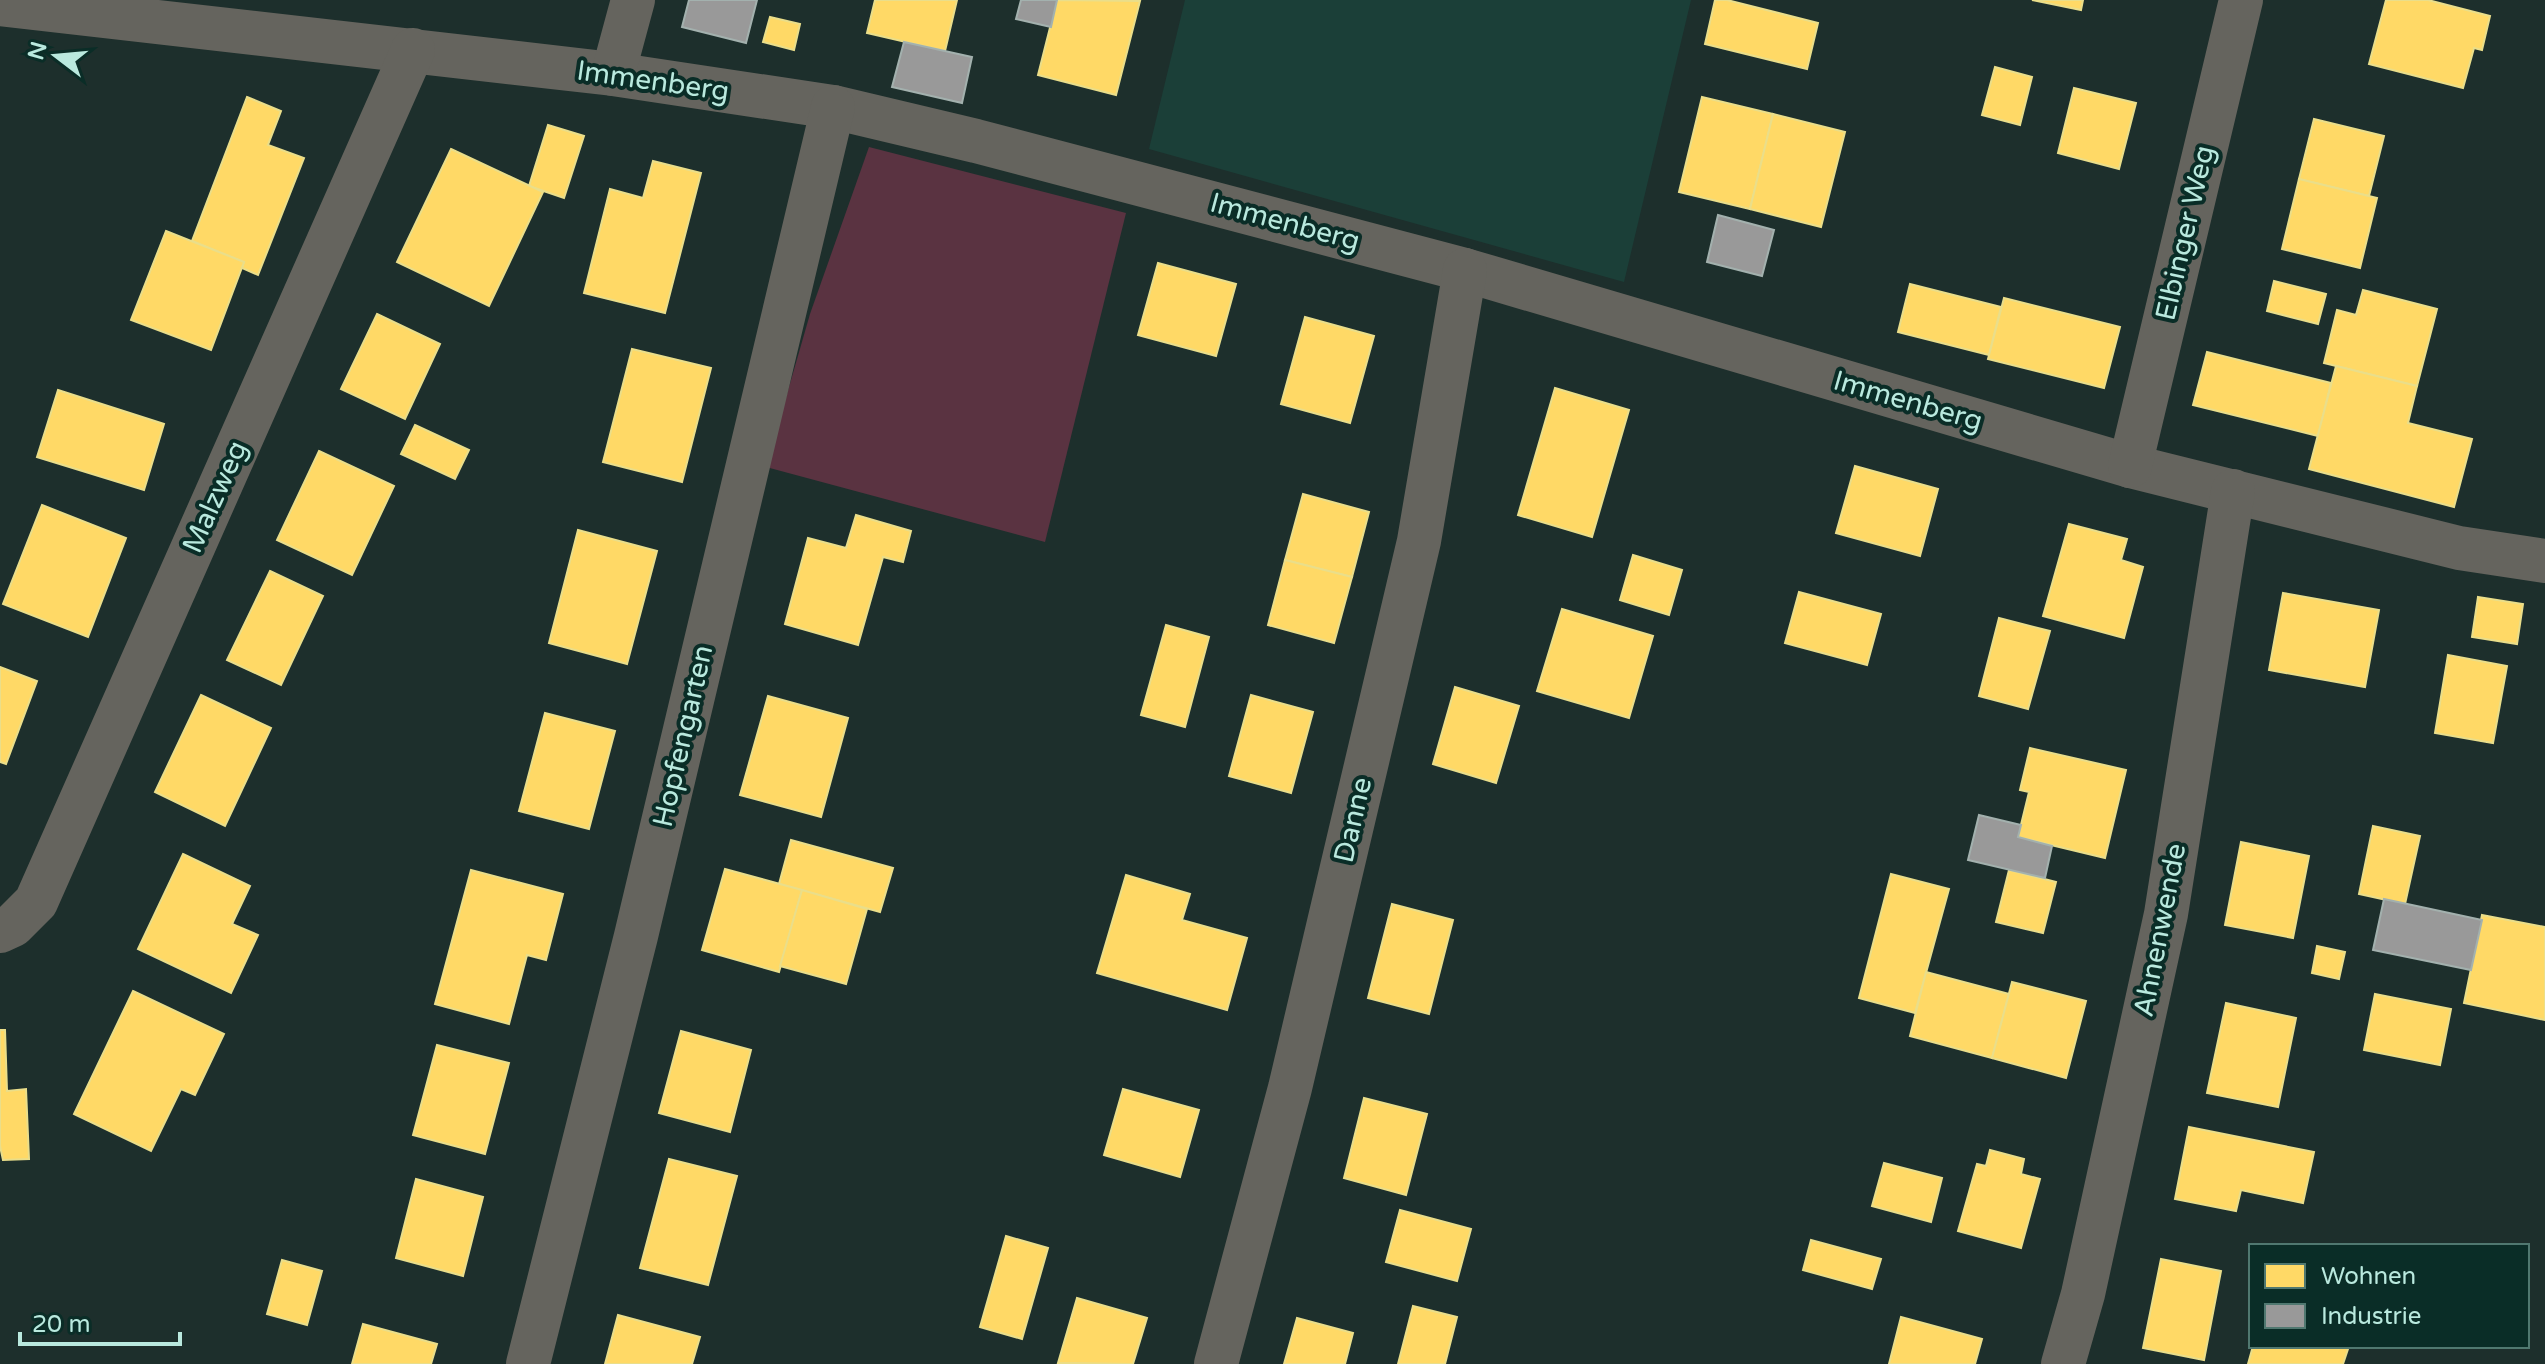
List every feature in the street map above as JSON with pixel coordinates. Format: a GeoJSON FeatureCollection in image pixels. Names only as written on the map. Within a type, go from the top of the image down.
{"type":"FeatureCollection","features":[{"type":"Feature","properties":{"kind":"street"},"geometry":{"type":"LineString","coordinates":[[613,74],[633,0]]}},
{"type":"Feature","properties":{"kind":"street","name":"Elbinger Weg"},"geometry":{"type":"LineString","coordinates":[[2130,466],[2241,0]]}},
{"type":"Feature","properties":{"kind":"street","name":"Immenberg"},"geometry":{"type":"LineString","coordinates":[[0,4],[613,74],[833,107],[976,141],[1465,270],[2130,466],[2459,548],[2545,561]]}},
{"type":"Feature","properties":{"kind":"street","name":"Malzweg"},"geometry":{"type":"LineString","coordinates":[[0,931],[13,925],[36,902],[413,50]]}},
{"type":"Feature","properties":{"kind":"street","name":"Hopfengarten"},"geometry":{"type":"LineString","coordinates":[[528,1364],[636,936],[833,107]]}},
{"type":"Feature","properties":{"kind":"street","name":"Danne"},"geometry":{"type":"LineString","coordinates":[[1216,1364],[1290,1088],[1416,556],[1465,270]]}},
{"type":"Feature","properties":{"kind":"street","name":"Ahnenwende"},"geometry":{"type":"LineString","coordinates":[[2063,1364],[2083,1294],[2166,914],[2233,491]]}},
{"type":"Feature","properties":{"kind":"shaded area"},"geometry":{"type":"Polygon","coordinates":[[[1185,0],[1691,0],[1624,282],[1149,149],[1185,0]]]}},
{"type":"Feature","properties":{"kind":"shaded area"},"geometry":{"type":"Polygon","coordinates":[[[869,147],[1126,213],[1045,542],[766,467],[810,314],[869,147]]]}},
{"type":"Feature","properties":{"kind":"building: Wohnen"},"geometry":{"type":"Polygon","coordinates":[[[875,0],[957,0],[945,51],[867,33],[875,0]]]}},
{"type":"Feature","properties":{"kind":"building: Wohnen"},"geometry":{"type":"Polygon","coordinates":[[[1057,0],[1140,1],[1116,95],[1038,75],[1057,0]]]}},
{"type":"Feature","properties":{"kind":"building: Wohnen"},"geometry":{"type":"Polygon","coordinates":[[[1715,0],[1727,0],[1818,23],[1807,69],[1705,44],[1715,0]]]}},
{"type":"Feature","properties":{"kind":"building: Wohnen"},"geometry":{"type":"Polygon","coordinates":[[[2032,0],[2083,0],[2081,10],[2032,0]]]}},
{"type":"Feature","properties":{"kind":"building: Wohnen"},"geometry":{"type":"Polygon","coordinates":[[[2386,0],[2428,0],[2490,16],[2482,50],[2474,48],[2463,88],[2369,64],[2386,0]]]}},
{"type":"Feature","properties":{"kind":"building: Wohnen"},"geometry":{"type":"Polygon","coordinates":[[[770,17],[800,24],[794,50],[763,42],[770,17]]]}},
{"type":"Feature","properties":{"kind":"building: Wohnen"},"geometry":{"type":"Polygon","coordinates":[[[1995,67],[2032,77],[2020,125],[1982,115],[1995,67]]]}},
{"type":"Feature","properties":{"kind":"building: Wohnen"},"geometry":{"type":"Polygon","coordinates":[[[2074,88],[2136,103],[2119,169],[2058,153],[2074,88]]]}},
{"type":"Feature","properties":{"kind":"building: Wohnen"},"geometry":{"type":"Polygon","coordinates":[[[247,97],[281,111],[268,145],[304,158],[258,275],[242,268],[244,262],[192,241],[247,97]]]}},
{"type":"Feature","properties":{"kind":"building: Wohnen"},"geometry":{"type":"Polygon","coordinates":[[[1702,97],[1773,114],[1750,209],[1679,192],[1702,97]]]}},
{"type":"Feature","properties":{"kind":"building: Wohnen"},"geometry":{"type":"Polygon","coordinates":[[[1773,114],[1845,132],[1821,227],[1750,209],[1773,114]]]}},
{"type":"Feature","properties":{"kind":"building: Wohnen"},"geometry":{"type":"Polygon","coordinates":[[[2314,119],[2384,136],[2369,196],[2299,179],[2314,119]]]}},
{"type":"Feature","properties":{"kind":"building: Wohnen"},"geometry":{"type":"Polygon","coordinates":[[[548,125],[584,136],[564,198],[529,186],[548,125]]]}},
{"type":"Feature","properties":{"kind":"building: Wohnen"},"geometry":{"type":"Polygon","coordinates":[[[451,149],[543,192],[489,306],[397,262],[451,149]]]}},
{"type":"Feature","properties":{"kind":"building: Wohnen"},"geometry":{"type":"Polygon","coordinates":[[[653,161],[701,173],[665,313],[584,293],[610,189],[643,198],[653,161]]]}},
{"type":"Feature","properties":{"kind":"building: Wohnen"},"geometry":{"type":"Polygon","coordinates":[[[2299,179],[2377,198],[2360,268],[2282,249],[2299,179]]]}},
{"type":"Feature","properties":{"kind":"building: Wohnen"},"geometry":{"type":"Polygon","coordinates":[[[166,231],[244,262],[211,350],[131,320],[166,231]]]}},
{"type":"Feature","properties":{"kind":"building: Wohnen"},"geometry":{"type":"Polygon","coordinates":[[[1158,263],[1236,284],[1216,356],[1138,335],[1158,263]]]}},
{"type":"Feature","properties":{"kind":"building: Wohnen"},"geometry":{"type":"Polygon","coordinates":[[[2274,281],[2326,294],[2318,324],[2267,311],[2274,281]]]}},
{"type":"Feature","properties":{"kind":"building: Wohnen"},"geometry":{"type":"Polygon","coordinates":[[[1910,284],[2001,307],[1989,355],[1898,332],[1910,284]]]}},
{"type":"Feature","properties":{"kind":"building: Wohnen"},"geometry":{"type":"Polygon","coordinates":[[[2363,290],[2437,309],[2417,386],[2324,363],[2337,310],[2356,315],[2363,290]]]}},
{"type":"Feature","properties":{"kind":"building: Wohnen"},"geometry":{"type":"Polygon","coordinates":[[[2004,298],[2120,327],[2104,388],[1988,359],[2004,298]]]}},
{"type":"Feature","properties":{"kind":"building: Wohnen"},"geometry":{"type":"Polygon","coordinates":[[[377,314],[440,344],[405,419],[341,389],[377,314]]]}},
{"type":"Feature","properties":{"kind":"building: Wohnen"},"geometry":{"type":"Polygon","coordinates":[[[1305,317],[1374,336],[1350,423],[1281,404],[1305,317]]]}},
{"type":"Feature","properties":{"kind":"building: Wohnen"},"geometry":{"type":"Polygon","coordinates":[[[632,349],[711,368],[682,482],[603,462],[632,349]]]}},
{"type":"Feature","properties":{"kind":"building: Wohnen"},"geometry":{"type":"Polygon","coordinates":[[[2207,352],[2331,383],[2318,436],[2193,405],[2207,352]]]}},
{"type":"Feature","properties":{"kind":"building: Wohnen"},"geometry":{"type":"Polygon","coordinates":[[[2336,366],[2417,386],[2408,423],[2472,439],[2454,507],[2309,469],[2336,366]]]}},
{"type":"Feature","properties":{"kind":"building: Wohnen"},"geometry":{"type":"Polygon","coordinates":[[[1555,388],[1629,410],[1592,537],[1518,515],[1555,388]]]}},
{"type":"Feature","properties":{"kind":"building: Wohnen"},"geometry":{"type":"Polygon","coordinates":[[[58,390],[164,424],[144,490],[37,457],[58,390]]]}},
{"type":"Feature","properties":{"kind":"building: Wohnen"},"geometry":{"type":"Polygon","coordinates":[[[415,425],[469,450],[455,479],[401,454],[415,425]]]}},
{"type":"Feature","properties":{"kind":"building: Wohnen"},"geometry":{"type":"Polygon","coordinates":[[[319,451],[394,486],[352,575],[277,540],[319,451]]]}},
{"type":"Feature","properties":{"kind":"building: Wohnen"},"geometry":{"type":"Polygon","coordinates":[[[1855,466],[1938,489],[1920,556],[1836,533],[1855,466]]]}},
{"type":"Feature","properties":{"kind":"building: Wohnen"},"geometry":{"type":"Polygon","coordinates":[[[1303,494],[1369,512],[1352,577],[1285,560],[1303,494]]]}},
{"type":"Feature","properties":{"kind":"building: Wohnen"},"geometry":{"type":"Polygon","coordinates":[[[42,505],[126,538],[88,637],[3,604],[42,505]]]}},
{"type":"Feature","properties":{"kind":"building: Wohnen"},"geometry":{"type":"Polygon","coordinates":[[[856,515],[911,531],[903,562],[883,557],[858,645],[785,624],[808,538],[846,548],[856,515]]]}},
{"type":"Feature","properties":{"kind":"building: Wohnen"},"geometry":{"type":"Polygon","coordinates":[[[2069,524],[2127,539],[2121,560],[2143,567],[2124,638],[2043,616],[2069,524]]]}},
{"type":"Feature","properties":{"kind":"building: Wohnen"},"geometry":{"type":"Polygon","coordinates":[[[578,530],[657,551],[627,664],[549,643],[578,530]]]}},
{"type":"Feature","properties":{"kind":"building: Wohnen"},"geometry":{"type":"Polygon","coordinates":[[[1633,555],[1682,570],[1669,615],[1620,600],[1633,555]]]}},
{"type":"Feature","properties":{"kind":"building: Wohnen"},"geometry":{"type":"Polygon","coordinates":[[[1285,560],[1352,577],[1334,643],[1268,625],[1285,560]]]}},
{"type":"Feature","properties":{"kind":"building: Wohnen"},"geometry":{"type":"Polygon","coordinates":[[[270,571],[323,596],[281,685],[227,660],[270,571]]]}},
{"type":"Feature","properties":{"kind":"building: Wohnen"},"geometry":{"type":"Polygon","coordinates":[[[1799,592],[1881,614],[1867,665],[1785,643],[1799,592]]]}},
{"type":"Feature","properties":{"kind":"building: Wohnen"},"geometry":{"type":"Polygon","coordinates":[[[2283,593],[2379,610],[2365,687],[2269,670],[2283,593]]]}},
{"type":"Feature","properties":{"kind":"building: Wohnen"},"geometry":{"type":"Polygon","coordinates":[[[2478,597],[2523,604],[2517,644],[2472,637],[2478,597]]]}},
{"type":"Feature","properties":{"kind":"building: Wohnen"},"geometry":{"type":"Polygon","coordinates":[[[1562,609],[1653,636],[1629,718],[1537,691],[1562,609]]]}},
{"type":"Feature","properties":{"kind":"building: Wohnen"},"geometry":{"type":"Polygon","coordinates":[[[1999,618],[2050,631],[2028,709],[1979,696],[1999,618]]]}},
{"type":"Feature","properties":{"kind":"building: Wohnen"},"geometry":{"type":"Polygon","coordinates":[[[1166,625],[1209,637],[1185,727],[1141,715],[1166,625]]]}},
{"type":"Feature","properties":{"kind":"building: Wohnen"},"geometry":{"type":"Polygon","coordinates":[[[2448,655],[2507,666],[2493,743],[2435,733],[2448,655]]]}},
{"type":"Feature","properties":{"kind":"building: Wohnen"},"geometry":{"type":"Polygon","coordinates":[[[0,667],[37,681],[6,764],[0,762],[0,667]]]}},
{"type":"Feature","properties":{"kind":"building: Wohnen"},"geometry":{"type":"Polygon","coordinates":[[[1455,687],[1519,706],[1496,783],[1433,764],[1455,687]]]}},
{"type":"Feature","properties":{"kind":"building: Wohnen"},"geometry":{"type":"Polygon","coordinates":[[[201,695],[271,728],[225,826],[155,792],[201,695]]]}},
{"type":"Feature","properties":{"kind":"building: Wohnen"},"geometry":{"type":"Polygon","coordinates":[[[1251,695],[1313,712],[1291,793],[1229,776],[1251,695]]]}},
{"type":"Feature","properties":{"kind":"building: Wohnen"},"geometry":{"type":"Polygon","coordinates":[[[768,696],[848,718],[821,817],[740,795],[768,696]]]}},
{"type":"Feature","properties":{"kind":"building: Wohnen"},"geometry":{"type":"Polygon","coordinates":[[[545,713],[615,731],[589,829],[519,811],[545,713]]]}},
{"type":"Feature","properties":{"kind":"building: Wohnen"},"geometry":{"type":"Polygon","coordinates":[[[2030,748],[2126,770],[2105,858],[2018,837],[2029,792],[2020,790],[2030,748]]]}},
{"type":"Feature","properties":{"kind":"building: Wohnen"},"geometry":{"type":"Polygon","coordinates":[[[2373,826],[2420,836],[2405,904],[2359,894],[2373,826]]]}},
{"type":"Feature","properties":{"kind":"building: Wohnen"},"geometry":{"type":"Polygon","coordinates":[[[791,840],[893,868],[880,912],[779,884],[791,840]]]}},
{"type":"Feature","properties":{"kind":"building: Wohnen"},"geometry":{"type":"Polygon","coordinates":[[[2241,842],[2309,856],[2293,938],[2225,925],[2241,842]]]}},
{"type":"Feature","properties":{"kind":"building: Wohnen"},"geometry":{"type":"Polygon","coordinates":[[[183,854],[250,886],[232,924],[258,935],[231,993],[138,949],[183,854]]]}},
{"type":"Feature","properties":{"kind":"building: Wohnen"},"geometry":{"type":"Polygon","coordinates":[[[725,869],[802,890],[779,972],[702,950],[725,869]]]}},
{"type":"Feature","properties":{"kind":"building: Wohnen"},"geometry":{"type":"Polygon","coordinates":[[[471,870],[563,894],[546,960],[527,955],[509,1024],[435,1004],[471,870]]]}},
{"type":"Feature","properties":{"kind":"building: Wohnen"},"geometry":{"type":"Polygon","coordinates":[[[2009,870],[2056,882],[2043,933],[1996,922],[2009,870]]]}},
{"type":"Feature","properties":{"kind":"building: Wohnen"},"geometry":{"type":"Polygon","coordinates":[[[1891,874],[1949,889],[1915,1013],[1859,998],[1891,874]]]}},
{"type":"Feature","properties":{"kind":"building: Wohnen"},"geometry":{"type":"Polygon","coordinates":[[[1126,875],[1190,894],[1182,920],[1247,938],[1227,1010],[1097,973],[1126,875]]]}},
{"type":"Feature","properties":{"kind":"building: Wohnen"},"geometry":{"type":"Polygon","coordinates":[[[802,890],[867,909],[846,984],[780,966],[802,890]]]}},
{"type":"Feature","properties":{"kind":"building: Wohnen"},"geometry":{"type":"Polygon","coordinates":[[[1392,904],[1453,920],[1429,1014],[1368,998],[1392,904]]]}},
{"type":"Feature","properties":{"kind":"building: Wohnen"},"geometry":{"type":"Polygon","coordinates":[[[2482,915],[2545,927],[2545,1020],[2464,1003],[2482,915]]]}},
{"type":"Feature","properties":{"kind":"building: Wohnen"},"geometry":{"type":"Polygon","coordinates":[[[2317,946],[2345,952],[2339,979],[2312,973],[2317,946]]]}},
{"type":"Feature","properties":{"kind":"building: Wohnen"},"geometry":{"type":"Polygon","coordinates":[[[1926,972],[2009,994],[1992,1058],[1910,1036],[1926,972]]]}},
{"type":"Feature","properties":{"kind":"building: Wohnen"},"geometry":{"type":"Polygon","coordinates":[[[2012,982],[2086,1001],[2066,1078],[1992,1058],[2012,982]]]}},
{"type":"Feature","properties":{"kind":"building: Wohnen"},"geometry":{"type":"Polygon","coordinates":[[[133,991],[224,1034],[195,1095],[181,1089],[151,1151],[74,1114],[133,991]]]}},
{"type":"Feature","properties":{"kind":"building: Wohnen"},"geometry":{"type":"Polygon","coordinates":[[[2375,994],[2451,1009],[2440,1065],[2364,1050],[2375,994]]]}},
{"type":"Feature","properties":{"kind":"building: Wohnen"},"geometry":{"type":"Polygon","coordinates":[[[2226,1003],[2296,1018],[2278,1107],[2207,1093],[2226,1003]]]}},
{"type":"Feature","properties":{"kind":"building: Wohnen"},"geometry":{"type":"Polygon","coordinates":[[[0,1030],[5,1030],[7,1091],[26,1089],[29,1159],[3,1160],[0,1146],[0,1030]]]}},
{"type":"Feature","properties":{"kind":"building: Wohnen"},"geometry":{"type":"Polygon","coordinates":[[[681,1031],[751,1050],[730,1132],[659,1113],[681,1031]]]}},
{"type":"Feature","properties":{"kind":"building: Wohnen"},"geometry":{"type":"Polygon","coordinates":[[[437,1045],[509,1063],[485,1154],[413,1135],[437,1045]]]}},
{"type":"Feature","properties":{"kind":"building: Wohnen"},"geometry":{"type":"Polygon","coordinates":[[[1123,1089],[1199,1110],[1180,1177],[1104,1155],[1123,1089]]]}},
{"type":"Feature","properties":{"kind":"building: Wohnen"},"geometry":{"type":"Polygon","coordinates":[[[1364,1098],[1427,1114],[1406,1195],[1344,1178],[1364,1098]]]}},
{"type":"Feature","properties":{"kind":"building: Wohnen"},"geometry":{"type":"Polygon","coordinates":[[[2189,1127],[2314,1152],[2303,1203],[2241,1190],[2236,1211],[2175,1199],[2189,1127]]]}},
{"type":"Feature","properties":{"kind":"building: Wohnen"},"geometry":{"type":"Polygon","coordinates":[[[1990,1150],[2024,1159],[2021,1174],[2040,1179],[2021,1248],[1958,1231],[1977,1164],[1986,1166],[1990,1150]]]}},
{"type":"Feature","properties":{"kind":"building: Wohnen"},"geometry":{"type":"Polygon","coordinates":[[[669,1159],[737,1176],[708,1285],[640,1268],[669,1159]]]}},
{"type":"Feature","properties":{"kind":"building: Wohnen"},"geometry":{"type":"Polygon","coordinates":[[[1884,1163],[1942,1178],[1931,1222],[1872,1206],[1884,1163]]]}},
{"type":"Feature","properties":{"kind":"building: Wohnen"},"geometry":{"type":"Polygon","coordinates":[[[416,1179],[483,1197],[463,1276],[396,1258],[416,1179]]]}},
{"type":"Feature","properties":{"kind":"building: Wohnen"},"geometry":{"type":"Polygon","coordinates":[[[1400,1210],[1471,1229],[1457,1281],[1386,1262],[1400,1210]]]}},
{"type":"Feature","properties":{"kind":"building: Wohnen"},"geometry":{"type":"Polygon","coordinates":[[[1006,1236],[1048,1248],[1022,1339],[980,1327],[1006,1236]]]}},
{"type":"Feature","properties":{"kind":"building: Wohnen"},"geometry":{"type":"Polygon","coordinates":[[[1811,1240],[1881,1259],[1872,1289],[1803,1270],[1811,1240]]]}},
{"type":"Feature","properties":{"kind":"building: Wohnen"},"geometry":{"type":"Polygon","coordinates":[[[2161,1259],[2221,1271],[2204,1360],[2143,1348],[2161,1259]]]}},
{"type":"Feature","properties":{"kind":"building: Wohnen"},"geometry":{"type":"Polygon","coordinates":[[[282,1260],[322,1271],[307,1325],[267,1314],[282,1260]]]}},
{"type":"Feature","properties":{"kind":"building: Wohnen"},"geometry":{"type":"Polygon","coordinates":[[[1077,1298],[1147,1318],[1133,1364],[1058,1363],[1077,1298]]]}},
{"type":"Feature","properties":{"kind":"building: Wohnen"},"geometry":{"type":"Polygon","coordinates":[[[1413,1306],[1457,1317],[1445,1364],[1398,1364],[1413,1306]]]}},
{"type":"Feature","properties":{"kind":"building: Wohnen"},"geometry":{"type":"Polygon","coordinates":[[[618,1315],[700,1337],[692,1364],[605,1364],[618,1315]]]}},
{"type":"Feature","properties":{"kind":"building: Wohnen"},"geometry":{"type":"Polygon","coordinates":[[[1901,1317],[1982,1339],[1975,1364],[1889,1364],[1901,1317]]]}},
{"type":"Feature","properties":{"kind":"building: Wohnen"},"geometry":{"type":"Polygon","coordinates":[[[1297,1318],[1353,1333],[1345,1364],[1284,1364],[1297,1318]]]}},
{"type":"Feature","properties":{"kind":"building: Wohnen"},"geometry":{"type":"Polygon","coordinates":[[[363,1324],[437,1344],[431,1364],[352,1364],[363,1324]]]}},
{"type":"Feature","properties":{"kind":"building: Wohnen"},"geometry":{"type":"Polygon","coordinates":[[[2252,1348],[2348,1348],[2343,1364],[2248,1364],[2252,1348]]]}},
{"type":"Feature","properties":{"kind":"building: Industrie"},"geometry":{"type":"Polygon","coordinates":[[[689,0],[757,0],[746,43],[682,27],[689,0]]]}},
{"type":"Feature","properties":{"kind":"building: Industrie"},"geometry":{"type":"Polygon","coordinates":[[[1021,0],[1057,0],[1051,27],[1016,19],[1021,0]]]}},
{"type":"Feature","properties":{"kind":"building: Industrie"},"geometry":{"type":"Polygon","coordinates":[[[904,42],[972,57],[962,103],[892,87],[904,42]]]}},
{"type":"Feature","properties":{"kind":"building: Industrie"},"geometry":{"type":"Polygon","coordinates":[[[1718,215],[1774,230],[1762,276],[1707,262],[1718,215]]]}},
{"type":"Feature","properties":{"kind":"building: Industrie"},"geometry":{"type":"Polygon","coordinates":[[[1979,815],[2021,825],[2018,837],[2052,846],[2045,878],[1968,860],[1979,815]]]}},
{"type":"Feature","properties":{"kind":"building: Industrie"},"geometry":{"type":"Polygon","coordinates":[[[2384,899],[2482,920],[2471,970],[2373,950],[2384,899]]]}}]}
